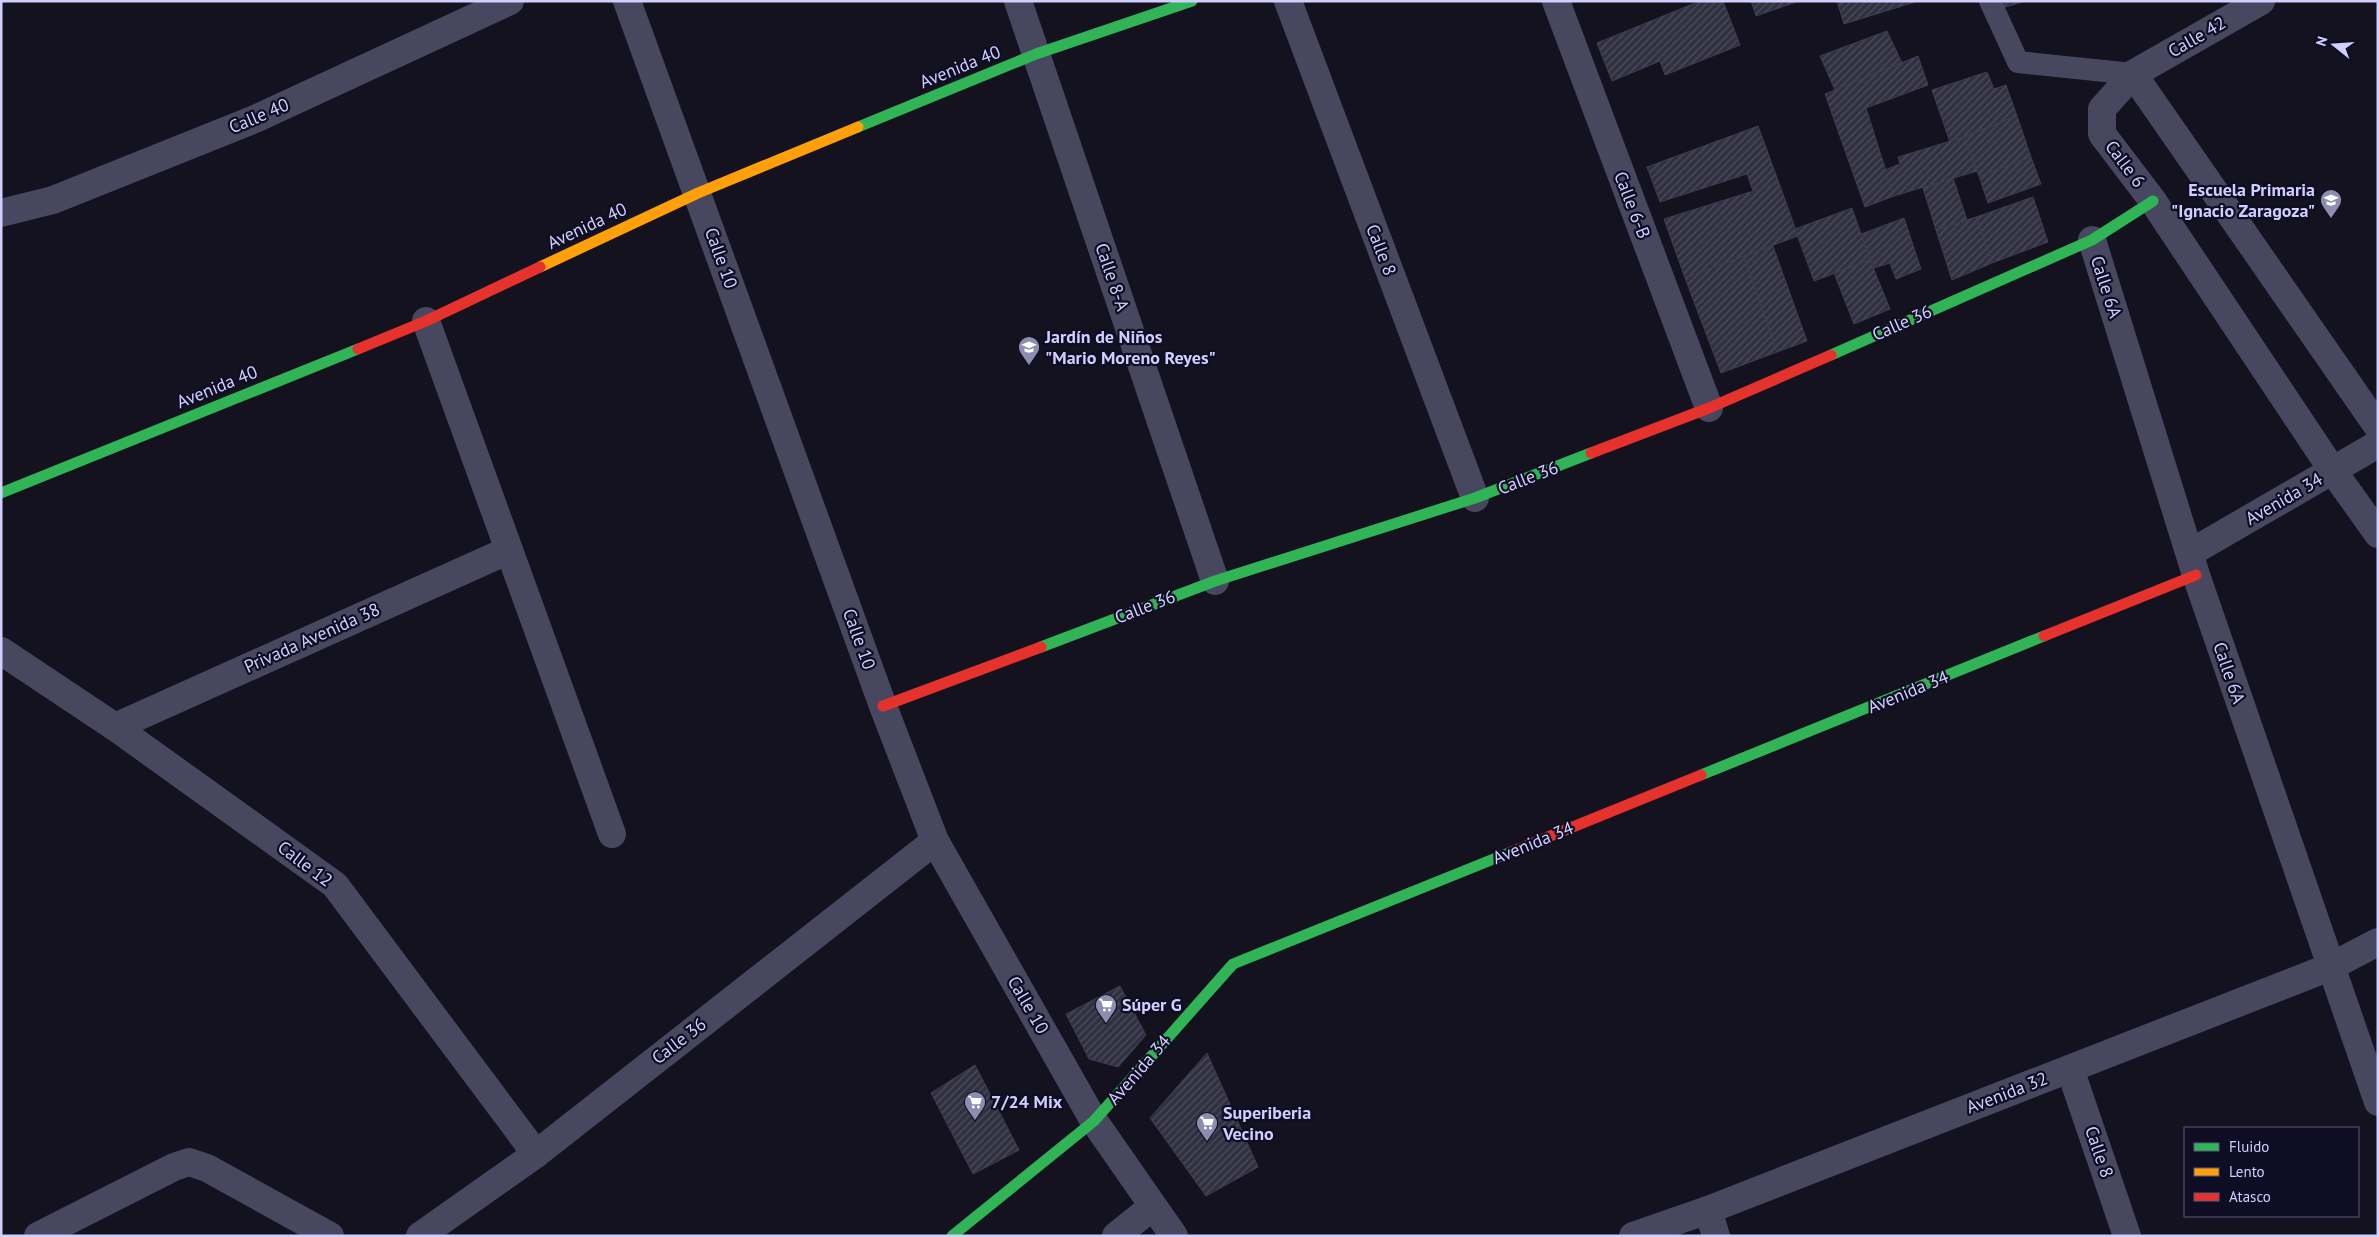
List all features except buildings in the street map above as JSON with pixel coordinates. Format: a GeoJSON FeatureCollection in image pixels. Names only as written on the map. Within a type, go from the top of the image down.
{"type":"FeatureCollection","features":[{"type":"Feature","properties":{"kind":"street","name":"Calle 40"},"geometry":{"type":"LineString","coordinates":[[1,213],[52,200],[254,119],[510,1]]}},
{"type":"Feature","properties":{"kind":"street","name":"Calle 10"},"geometry":{"type":"LineString","coordinates":[[627,1],[883,706],[935,841],[1094,1121],[1174,1236]]}},
{"type":"Feature","properties":{"kind":"street","name":"Calle 8-A"},"geometry":{"type":"LineString","coordinates":[[1018,1],[1215,581]]}},
{"type":"Feature","properties":{"kind":"street","name":"Avenida 40"},"geometry":{"type":"LineString","coordinates":[[1,493],[426,321],[698,194],[1036,54],[1192,1]]}},
{"type":"Feature","properties":{"kind":"street","name":"Calle 8"},"geometry":{"type":"LineString","coordinates":[[1288,1],[1475,498]]}},
{"type":"Feature","properties":{"kind":"street","name":"Calle 6-B"},"geometry":{"type":"LineString","coordinates":[[1556,1],[1709,408]]}},
{"type":"Feature","properties":{"kind":"street","name":"Calle 42"},"geometry":{"type":"LineString","coordinates":[[2133,74],[2261,1]]}},
{"type":"Feature","properties":{"kind":"street","name":"Calle 6"},"geometry":{"type":"LineString","coordinates":[[2133,74],[2102,109],[2102,134],[2153,201],[2332,471],[2378,534]]}},
{"type":"Feature","properties":{"kind":"street"},"geometry":{"type":"LineString","coordinates":[[2133,74],[2378,427]]}},
{"type":"Feature","properties":{"kind":"street","name":"Calle 36"},"geometry":{"type":"LineString","coordinates":[[883,706],[1215,581],[1475,498],[1709,408],[2092,240],[2153,201]]}},
{"type":"Feature","properties":{"kind":"street","name":"Calle 6A"},"geometry":{"type":"LineString","coordinates":[[2092,240],[2193,564],[2378,1102]]}},
{"type":"Feature","properties":{"kind":"street"},"geometry":{"type":"LineString","coordinates":[[426,321],[612,834]]}},
{"type":"Feature","properties":{"kind":"street","name":"Avenida 34"},"geometry":{"type":"LineString","coordinates":[[952,1236],[1094,1121],[1233,964],[2193,564],[2332,471],[2378,444]]}},
{"type":"Feature","properties":{"kind":"street","name":"Privada Avenida 38"},"geometry":{"type":"LineString","coordinates":[[115,727],[509,550]]}},
{"type":"Feature","properties":{"kind":"street","name":"Calle 12"},"geometry":{"type":"LineString","coordinates":[[1,651],[115,727],[335,885],[536,1154]]}},
{"type":"Feature","properties":{"kind":"street","name":"Calle 36"},"geometry":{"type":"LineString","coordinates":[[420,1236],[536,1154],[935,841]]}},
{"type":"Feature","properties":{"kind":"street","name":"Avenida 32"},"geometry":{"type":"LineString","coordinates":[[1633,1236],[1708,1210],[2330,967],[2378,942]]}},
{"type":"Feature","properties":{"kind":"street","name":"Calle 8"},"geometry":{"type":"LineString","coordinates":[[2070,1069],[2128,1236]]}},
{"type":"Feature","properties":{"kind":"street"},"geometry":{"type":"LineString","coordinates":[[38,1236],[189,1162],[207,1168],[330,1236]]}},
{"type":"Feature","properties":{"kind":"street"},"geometry":{"type":"LineString","coordinates":[[1116,1236],[1152,1207]]}},
{"type":"Feature","properties":{"kind":"street"},"geometry":{"type":"LineString","coordinates":[[1708,1210],[1716,1236]]}},
{"type":"Feature","properties":{"kind":"lane"},"geometry":{"type":"LineString","coordinates":[[1990,1],[2018,62],[2133,74]]}},
{"type":"Feature","properties":{"kind":"traffic: fast"},"geometry":{"type":"LineString","coordinates":[[858,127],[1036,54],[1192,1]]}},
{"type":"Feature","properties":{"kind":"traffic: fast"},"geometry":{"type":"LineString","coordinates":[[1831,355],[2092,240],[2153,201]]}},
{"type":"Feature","properties":{"kind":"traffic: fast"},"geometry":{"type":"LineString","coordinates":[[1,493],[358,349]]}},
{"type":"Feature","properties":{"kind":"traffic: fast"},"geometry":{"type":"LineString","coordinates":[[1041,647],[1215,581],[1475,498],[1591,453]]}},
{"type":"Feature","properties":{"kind":"traffic: fast"},"geometry":{"type":"LineString","coordinates":[[1701,775],[2044,636]]}},
{"type":"Feature","properties":{"kind":"traffic: fast"},"geometry":{"type":"LineString","coordinates":[[952,1236],[1094,1121],[1233,964],[1511,852]]}},
{"type":"Feature","properties":{"kind":"traffic: slow"},"geometry":{"type":"LineString","coordinates":[[540,267],[698,193],[858,127]]}},
{"type":"Feature","properties":{"kind":"traffic: jam"},"geometry":{"type":"LineString","coordinates":[[358,349],[426,321],[540,267]]}},
{"type":"Feature","properties":{"kind":"traffic: jam"},"geometry":{"type":"LineString","coordinates":[[1591,453],[1709,408],[1831,355]]}},
{"type":"Feature","properties":{"kind":"traffic: jam"},"geometry":{"type":"LineString","coordinates":[[2044,636],[2196,575]]}},
{"type":"Feature","properties":{"kind":"traffic: jam"},"geometry":{"type":"LineString","coordinates":[[883,706],[1041,647]]}},
{"type":"Feature","properties":{"kind":"traffic: jam"},"geometry":{"type":"LineString","coordinates":[[1511,852],[1701,775]]}},
{"type":"Feature","properties":{"kind":"place","name":"Escuela Primaria \"Ignacio Zaragoza\""},"geometry":{"type":"Point","coordinates":[2331,219]}},
{"type":"Feature","properties":{"kind":"place","name":"Jardín de Niños \"Mario Moreno Reyes\""},"geometry":{"type":"Point","coordinates":[1029,366]}},
{"type":"Feature","properties":{"kind":"place","name":"Súper G"},"geometry":{"type":"Point","coordinates":[1106,1024]}},
{"type":"Feature","properties":{"kind":"place","name":"7/24 Mix"},"geometry":{"type":"Point","coordinates":[975,1121]}},
{"type":"Feature","properties":{"kind":"place","name":"Superiberia Vecino"},"geometry":{"type":"Point","coordinates":[1207,1142]}}]}
